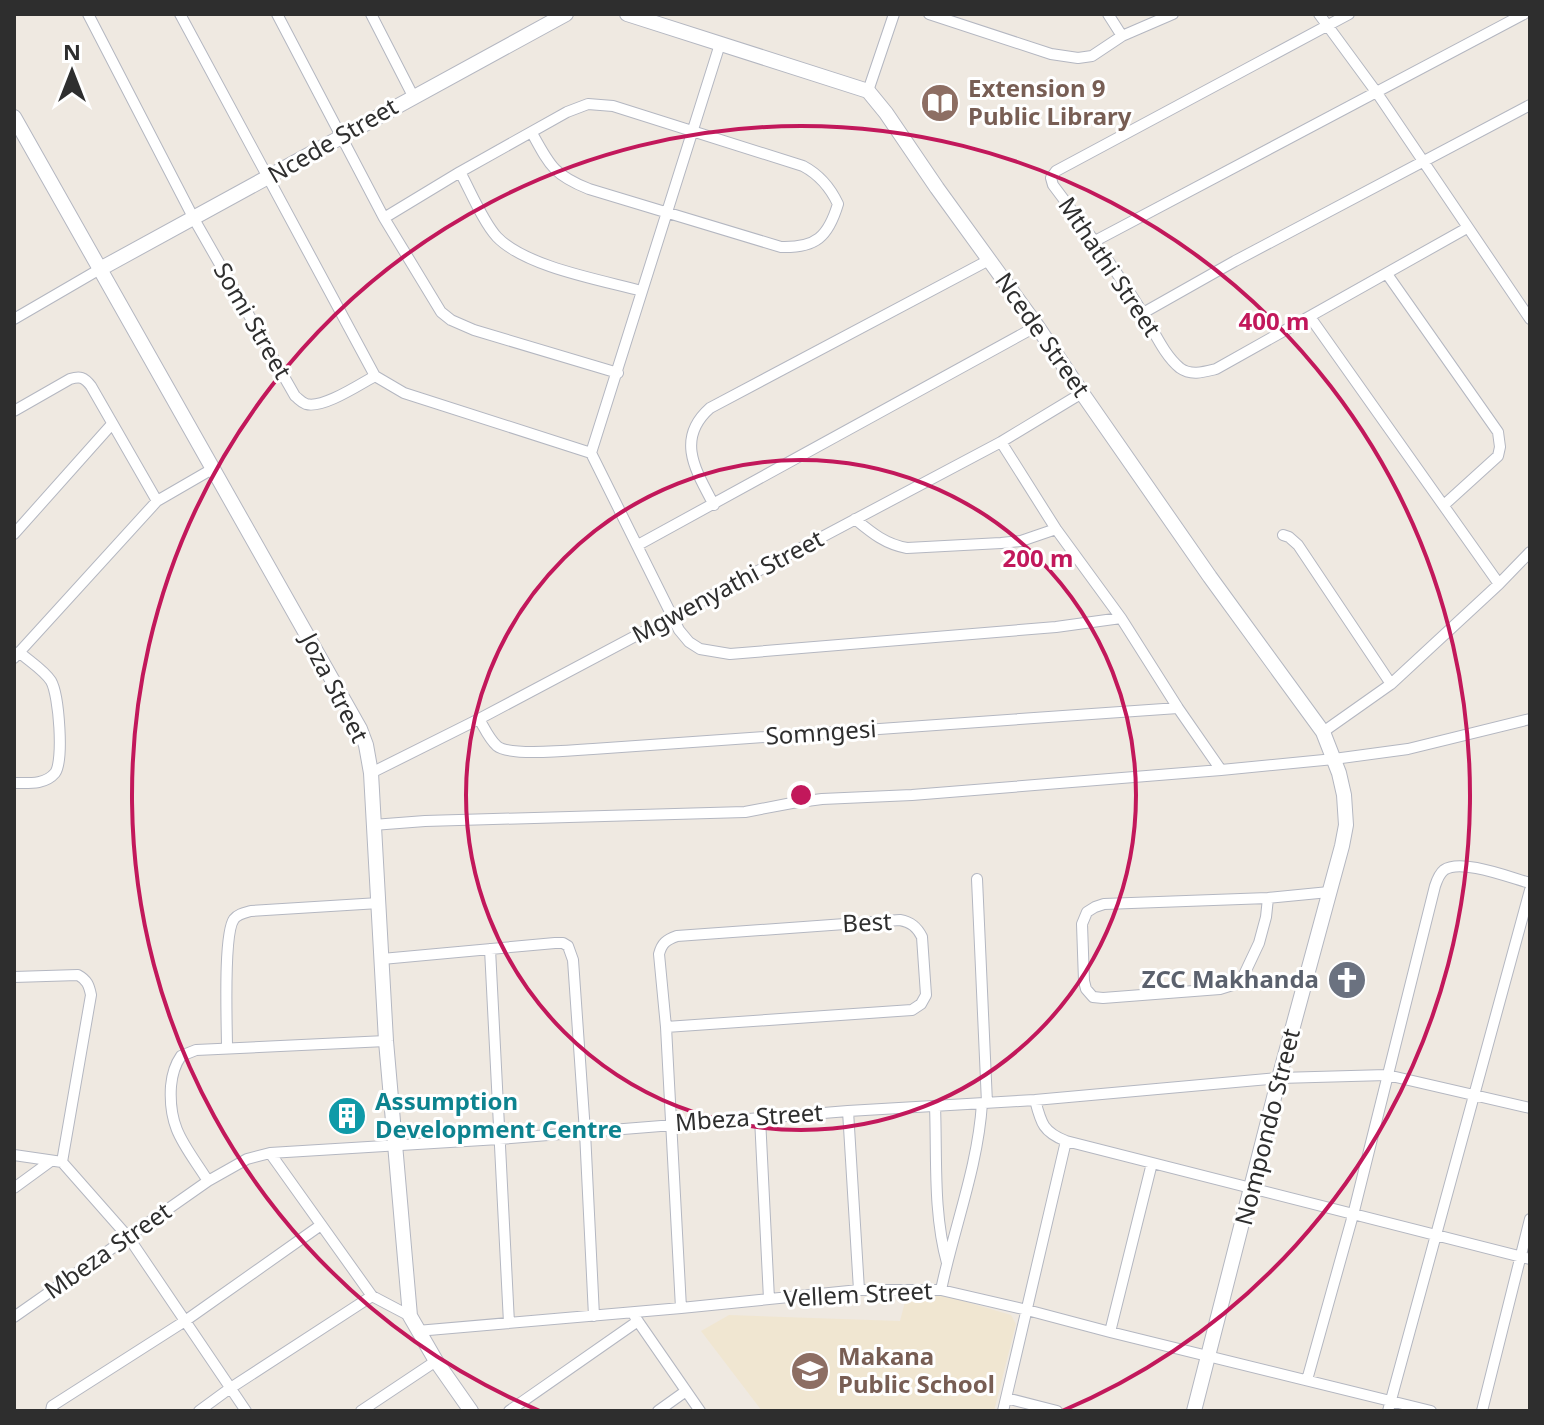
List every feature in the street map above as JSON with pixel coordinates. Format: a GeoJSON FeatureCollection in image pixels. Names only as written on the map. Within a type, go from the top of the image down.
{"type":"FeatureCollection","features":[{"type":"Feature","properties":{"kind":"street","name":"Somi Street"},"geometry":{"type":"LineString","coordinates":[[88,14],[194,219],[289,387],[301,401],[312,404],[328,400],[375,376]]}},
{"type":"Feature","properties":{"kind":"street"},"geometry":{"type":"LineString","coordinates":[[180,14],[375,376],[404,393],[591,453],[679,630],[689,642],[700,649],[730,654],[1056,627],[1121,618]]}},
{"type":"Feature","properties":{"kind":"street"},"geometry":{"type":"LineString","coordinates":[[277,14],[384,218],[435,304],[446,317],[474,330],[618,373]]}},
{"type":"Feature","properties":{"kind":"street"},"geometry":{"type":"LineString","coordinates":[[371,14],[413,96]]}},
{"type":"Feature","properties":{"kind":"street","name":"Ncede Street"},"geometry":{"type":"LineString","coordinates":[[100,269],[566,14]]}},
{"type":"Feature","properties":{"kind":"street"},"geometry":{"type":"LineString","coordinates":[[627,14],[868,91],[894,14]]}},
{"type":"Feature","properties":{"kind":"street"},"geometry":{"type":"LineString","coordinates":[[929,14],[1051,54],[1078,58],[1092,56],[1122,36],[1157,18],[1173,14]]}},
{"type":"Feature","properties":{"kind":"street"},"geometry":{"type":"LineString","coordinates":[[1108,14],[1122,36]]}},
{"type":"Feature","properties":{"kind":"street"},"geometry":{"type":"LineString","coordinates":[[1319,14],[1377,93],[1530,319]]}},
{"type":"Feature","properties":{"kind":"street","name":"Mthathi Street"},"geometry":{"type":"LineString","coordinates":[[1349,14],[1056,171],[1051,178],[1053,185],[1095,241],[1160,343],[1180,367],[1194,373],[1216,369],[1467,228]]}},
{"type":"Feature","properties":{"kind":"street"},"geometry":{"type":"LineString","coordinates":[[1095,241],[1524,14]]}},
{"type":"Feature","properties":{"kind":"street"},"geometry":{"type":"LineString","coordinates":[[591,453],[720,44]]}},
{"type":"Feature","properties":{"kind":"street","name":"Ncede Street"},"geometry":{"type":"LineString","coordinates":[[868,91],[1037,326],[1210,577],[1323,732],[1344,795]]}},
{"type":"Feature","properties":{"kind":"street"},"geometry":{"type":"LineString","coordinates":[[384,218],[567,112],[588,104],[613,106],[803,166],[827,185],[838,204],[824,234],[810,245],[781,247],[589,189],[561,176],[532,133]]}},
{"type":"Feature","properties":{"kind":"street"},"geometry":{"type":"LineString","coordinates":[[1143,313],[1530,105]]}},
{"type":"Feature","properties":{"kind":"street","name":"Joza Street"},"geometry":{"type":"LineString","coordinates":[[14,117],[354,716],[366,745],[371,773],[386,1041],[410,1316],[436,1361],[471,1411]]}},
{"type":"Feature","properties":{"kind":"street"},"geometry":{"type":"LineString","coordinates":[[460,172],[494,234],[506,245],[523,256],[552,267],[642,291]]}},
{"type":"Feature","properties":{"kind":"street"},"geometry":{"type":"LineString","coordinates":[[714,505],[698,475],[691,452],[693,429],[703,414],[989,260]]}},
{"type":"Feature","properties":{"kind":"street"},"geometry":{"type":"LineString","coordinates":[[14,319],[100,269]]}},
{"type":"Feature","properties":{"kind":"street"},"geometry":{"type":"LineString","coordinates":[[1387,274],[1498,432],[1498,456],[1444,505]]}},
{"type":"Feature","properties":{"kind":"street"},"geometry":{"type":"LineString","coordinates":[[1310,317],[1499,584]]}},
{"type":"Feature","properties":{"kind":"street"},"geometry":{"type":"LineString","coordinates":[[638,545],[1037,326]]}},
{"type":"Feature","properties":{"kind":"street"},"geometry":{"type":"LineString","coordinates":[[14,411],[70,379],[84,378],[157,501]]}},
{"type":"Feature","properties":{"kind":"street","name":"Mgwenyathi Street"},"geometry":{"type":"LineString","coordinates":[[371,773],[479,719],[1001,442],[1082,393]]}},
{"type":"Feature","properties":{"kind":"street"},"geometry":{"type":"LineString","coordinates":[[14,534],[112,424]]}},
{"type":"Feature","properties":{"kind":"street"},"geometry":{"type":"LineString","coordinates":[[1001,442],[1056,529],[1121,618],[1221,770]]}},
{"type":"Feature","properties":{"kind":"street"},"geometry":{"type":"LineString","coordinates":[[14,783],[39,782],[52,776],[60,758],[53,684],[16,655],[157,501],[214,468]]}},
{"type":"Feature","properties":{"kind":"street"},"geometry":{"type":"LineString","coordinates":[[855,519],[883,541],[907,548],[1011,542],[1056,529]]}},
{"type":"Feature","properties":{"kind":"street"},"geometry":{"type":"LineString","coordinates":[[1283,535],[1298,545],[1391,684]]}},
{"type":"Feature","properties":{"kind":"street"},"geometry":{"type":"LineString","coordinates":[[1323,732],[1391,684],[1530,552]]}},
{"type":"Feature","properties":{"kind":"street","name":"Somngesi"},"geometry":{"type":"LineString","coordinates":[[479,719],[500,748],[523,752],[1178,708]]}},
{"type":"Feature","properties":{"kind":"street"},"geometry":{"type":"LineString","coordinates":[[373,825],[745,812],[822,799],[912,795],[1221,770],[1408,749],[1530,719]]}},
{"type":"Feature","properties":{"kind":"street","name":"Nompondo Street"},"geometry":{"type":"LineString","coordinates":[[1194,1411],[1346,825],[1344,795]]}},
{"type":"Feature","properties":{"kind":"street"},"geometry":{"type":"LineString","coordinates":[[1307,1380],[1353,1215],[1439,875],[1455,865],[1469,866],[1530,883]]}},
{"type":"Feature","properties":{"kind":"street"},"geometry":{"type":"LineString","coordinates":[[941,1290],[976,1156],[984,1103],[977,879]]}},
{"type":"Feature","properties":{"kind":"street"},"geometry":{"type":"LineString","coordinates":[[1390,1406],[1530,890]]}},
{"type":"Feature","properties":{"kind":"street"},"geometry":{"type":"LineString","coordinates":[[1268,898],[1259,943],[1242,979],[1236,984],[1220,989],[1103,998],[1093,997],[1086,989],[1082,924],[1087,912],[1095,907],[1104,904],[1268,898],[1329,892]]}},
{"type":"Feature","properties":{"kind":"street"},"geometry":{"type":"LineString","coordinates":[[227,1048],[228,949],[231,922],[238,915],[251,911],[379,903]]}},
{"type":"Feature","properties":{"kind":"street","name":"Best"},"geometry":{"type":"LineString","coordinates":[[666,1027],[912,1010],[921,1004],[926,995],[922,937],[912,924],[900,920],[677,936],[661,945],[659,954],[666,1027],[681,1308]]}},
{"type":"Feature","properties":{"kind":"street"},"geometry":{"type":"LineString","coordinates":[[382,959],[555,943],[568,946],[573,960],[594,1316]]}},
{"type":"Feature","properties":{"kind":"street"},"geometry":{"type":"LineString","coordinates":[[490,949],[509,1323]]}},
{"type":"Feature","properties":{"kind":"street"},"geometry":{"type":"LineString","coordinates":[[14,977],[78,975],[90,985],[91,995],[57,1162],[14,1188]]}},
{"type":"Feature","properties":{"kind":"street"},"geometry":{"type":"LineString","coordinates":[[208,1181],[172,1121],[172,1075],[181,1056],[196,1050],[386,1041]]}},
{"type":"Feature","properties":{"kind":"street","name":"Mbeza Street"},"geometry":{"type":"LineString","coordinates":[[14,1317],[208,1181],[247,1159],[270,1153],[1035,1100],[1279,1078],[1387,1075],[1530,1108]]}},
{"type":"Feature","properties":{"kind":"street"},"geometry":{"type":"LineString","coordinates":[[1035,1100],[1048,1132],[1066,1141],[1525,1258]]}},
{"type":"Feature","properties":{"kind":"street"},"geometry":{"type":"LineString","coordinates":[[935,1106],[938,1210],[947,1263]]}},
{"type":"Feature","properties":{"kind":"street"},"geometry":{"type":"LineString","coordinates":[[848,1111],[859,1290]]}},
{"type":"Feature","properties":{"kind":"street"},"geometry":{"type":"LineString","coordinates":[[760,1118],[769,1299]]}},
{"type":"Feature","properties":{"kind":"street"},"geometry":{"type":"LineString","coordinates":[[1003,1411],[1066,1141]]}},
{"type":"Feature","properties":{"kind":"street"},"geometry":{"type":"LineString","coordinates":[[270,1153],[372,1296],[410,1316]]}},
{"type":"Feature","properties":{"kind":"street"},"geometry":{"type":"LineString","coordinates":[[14,1155],[57,1162],[129,1238],[246,1411]]}},
{"type":"Feature","properties":{"kind":"street"},"geometry":{"type":"LineString","coordinates":[[1110,1332],[1152,1163]]}},
{"type":"Feature","properties":{"kind":"street"},"geometry":{"type":"LineString","coordinates":[[1482,1411],[1525,1258],[1530,1219]]}},
{"type":"Feature","properties":{"kind":"street"},"geometry":{"type":"LineString","coordinates":[[54,1409],[321,1225]]}},
{"type":"Feature","properties":{"kind":"street","name":"Vellem Street"},"geometry":{"type":"LineString","coordinates":[[417,1331],[594,1316],[635,1317],[681,1308],[859,1290],[941,1290],[1307,1380],[1390,1406],[1431,1411]]}},
{"type":"Feature","properties":{"kind":"street"},"geometry":{"type":"LineString","coordinates":[[199,1411],[372,1296]]}},
{"type":"Feature","properties":{"kind":"street"},"geometry":{"type":"LineString","coordinates":[[509,1411],[635,1317],[700,1411]]}},
{"type":"Feature","properties":{"kind":"street"},"geometry":{"type":"LineString","coordinates":[[361,1411],[436,1361]]}},
{"type":"Feature","properties":{"kind":"street"},"geometry":{"type":"LineString","coordinates":[[658,1411],[686,1391]]}},
{"type":"Feature","properties":{"kind":"street"},"geometry":{"type":"LineString","coordinates":[[1006,1398],[1057,1411]]}},
{"type":"Feature","properties":{"kind":"shaded area"},"geometry":{"type":"Polygon","coordinates":[[[943,1295],[1011,1315],[1016,1324],[994,1411],[762,1411],[701,1331],[729,1315],[900,1321],[906,1298],[943,1295]]]}},
{"type":"Feature","properties":{"kind":"place","name":"Extension 9 Public Library"},"geometry":{"type":"Point","coordinates":[940,103]}},
{"type":"Feature","properties":{"kind":"place","name":"ZCC Makhanda"},"geometry":{"type":"Point","coordinates":[1347,980]}},
{"type":"Feature","properties":{"kind":"place","name":"Assumption Development Centre"},"geometry":{"type":"Point","coordinates":[347,1116]}},
{"type":"Feature","properties":{"kind":"place","name":"Makana Public School"},"geometry":{"type":"Point","coordinates":[810,1371]}}]}
